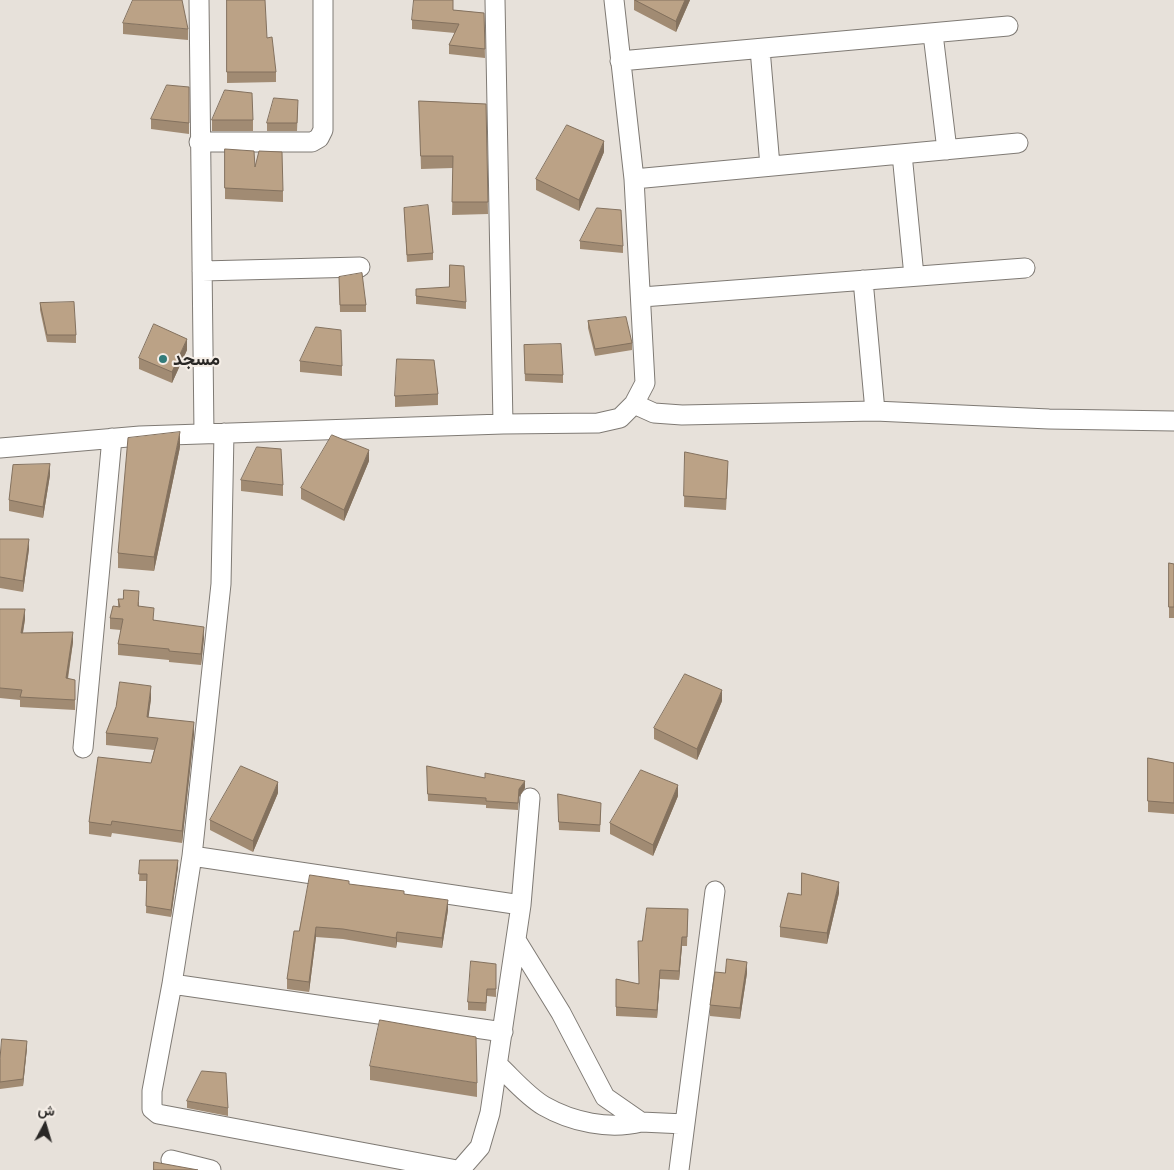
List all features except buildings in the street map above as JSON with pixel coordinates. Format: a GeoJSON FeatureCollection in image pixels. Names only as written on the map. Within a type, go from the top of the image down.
{"type":"FeatureCollection","features":[{"type":"Feature","properties":{"kind":"street"},"geometry":{"type":"LineString","coordinates":[[199,0],[199,142],[204,434]]}},
{"type":"Feature","properties":{"kind":"street"},"geometry":{"type":"LineString","coordinates":[[199,142],[312,142],[319,138],[322,130],[323,0]]}},
{"type":"Feature","properties":{"kind":"street"},"geometry":{"type":"LineString","coordinates":[[495,0],[503,424]]}},
{"type":"Feature","properties":{"kind":"street"},"geometry":{"type":"LineString","coordinates":[[0,448],[112,438],[503,424],[598,423],[620,418],[634,404],[645,383],[642,297],[634,178],[614,0]]}},
{"type":"Feature","properties":{"kind":"street"},"geometry":{"type":"LineString","coordinates":[[620,61],[1008,26]]}},
{"type":"Feature","properties":{"kind":"street"},"geometry":{"type":"LineString","coordinates":[[933,34],[947,150]]}},
{"type":"Feature","properties":{"kind":"street"},"geometry":{"type":"LineString","coordinates":[[760,48],[770,166]]}},
{"type":"Feature","properties":{"kind":"street"},"geometry":{"type":"LineString","coordinates":[[634,178],[1018,143]]}},
{"type":"Feature","properties":{"kind":"street"},"geometry":{"type":"LineString","coordinates":[[902,154],[914,276]]}},
{"type":"Feature","properties":{"kind":"street"},"geometry":{"type":"LineString","coordinates":[[202,271],[360,267]]}},
{"type":"Feature","properties":{"kind":"street"},"geometry":{"type":"LineString","coordinates":[[642,297],[1024,268]]}},
{"type":"Feature","properties":{"kind":"street"},"geometry":{"type":"LineString","coordinates":[[863,280],[875,411]]}},
{"type":"Feature","properties":{"kind":"street"},"geometry":{"type":"LineString","coordinates":[[634,404],[654,412],[682,415],[875,411],[1049,419],[1174,421]]}},
{"type":"Feature","properties":{"kind":"street"},"geometry":{"type":"LineString","coordinates":[[224,433],[221,584],[192,856],[172,984],[152,1091],[152,1109],[158,1114],[458,1170],[480,1147],[490,1113],[521,905],[530,798]]}},
{"type":"Feature","properties":{"kind":"street"},"geometry":{"type":"LineString","coordinates":[[82,748],[112,438]]}},
{"type":"Feature","properties":{"kind":"street"},"geometry":{"type":"LineString","coordinates":[[192,856],[521,905]]}},
{"type":"Feature","properties":{"kind":"street"},"geometry":{"type":"LineString","coordinates":[[679,1170],[715,891]]}},
{"type":"Feature","properties":{"kind":"street"},"geometry":{"type":"LineString","coordinates":[[516,940],[561,1014],[605,1097],[640,1122]]}},
{"type":"Feature","properties":{"kind":"street"},"geometry":{"type":"LineString","coordinates":[[172,984],[503,1032]]}},
{"type":"Feature","properties":{"kind":"street"},"geometry":{"type":"LineString","coordinates":[[498,1065],[543,1105],[578,1122],[625,1126],[640,1122],[684,1124]]}},
{"type":"Feature","properties":{"kind":"street"},"geometry":{"type":"LineString","coordinates":[[171,1160],[211,1170]]}},
{"type":"Feature","properties":{"kind":"place","name":"مسجد"},"geometry":{"type":"Point","coordinates":[163,359]}}]}
